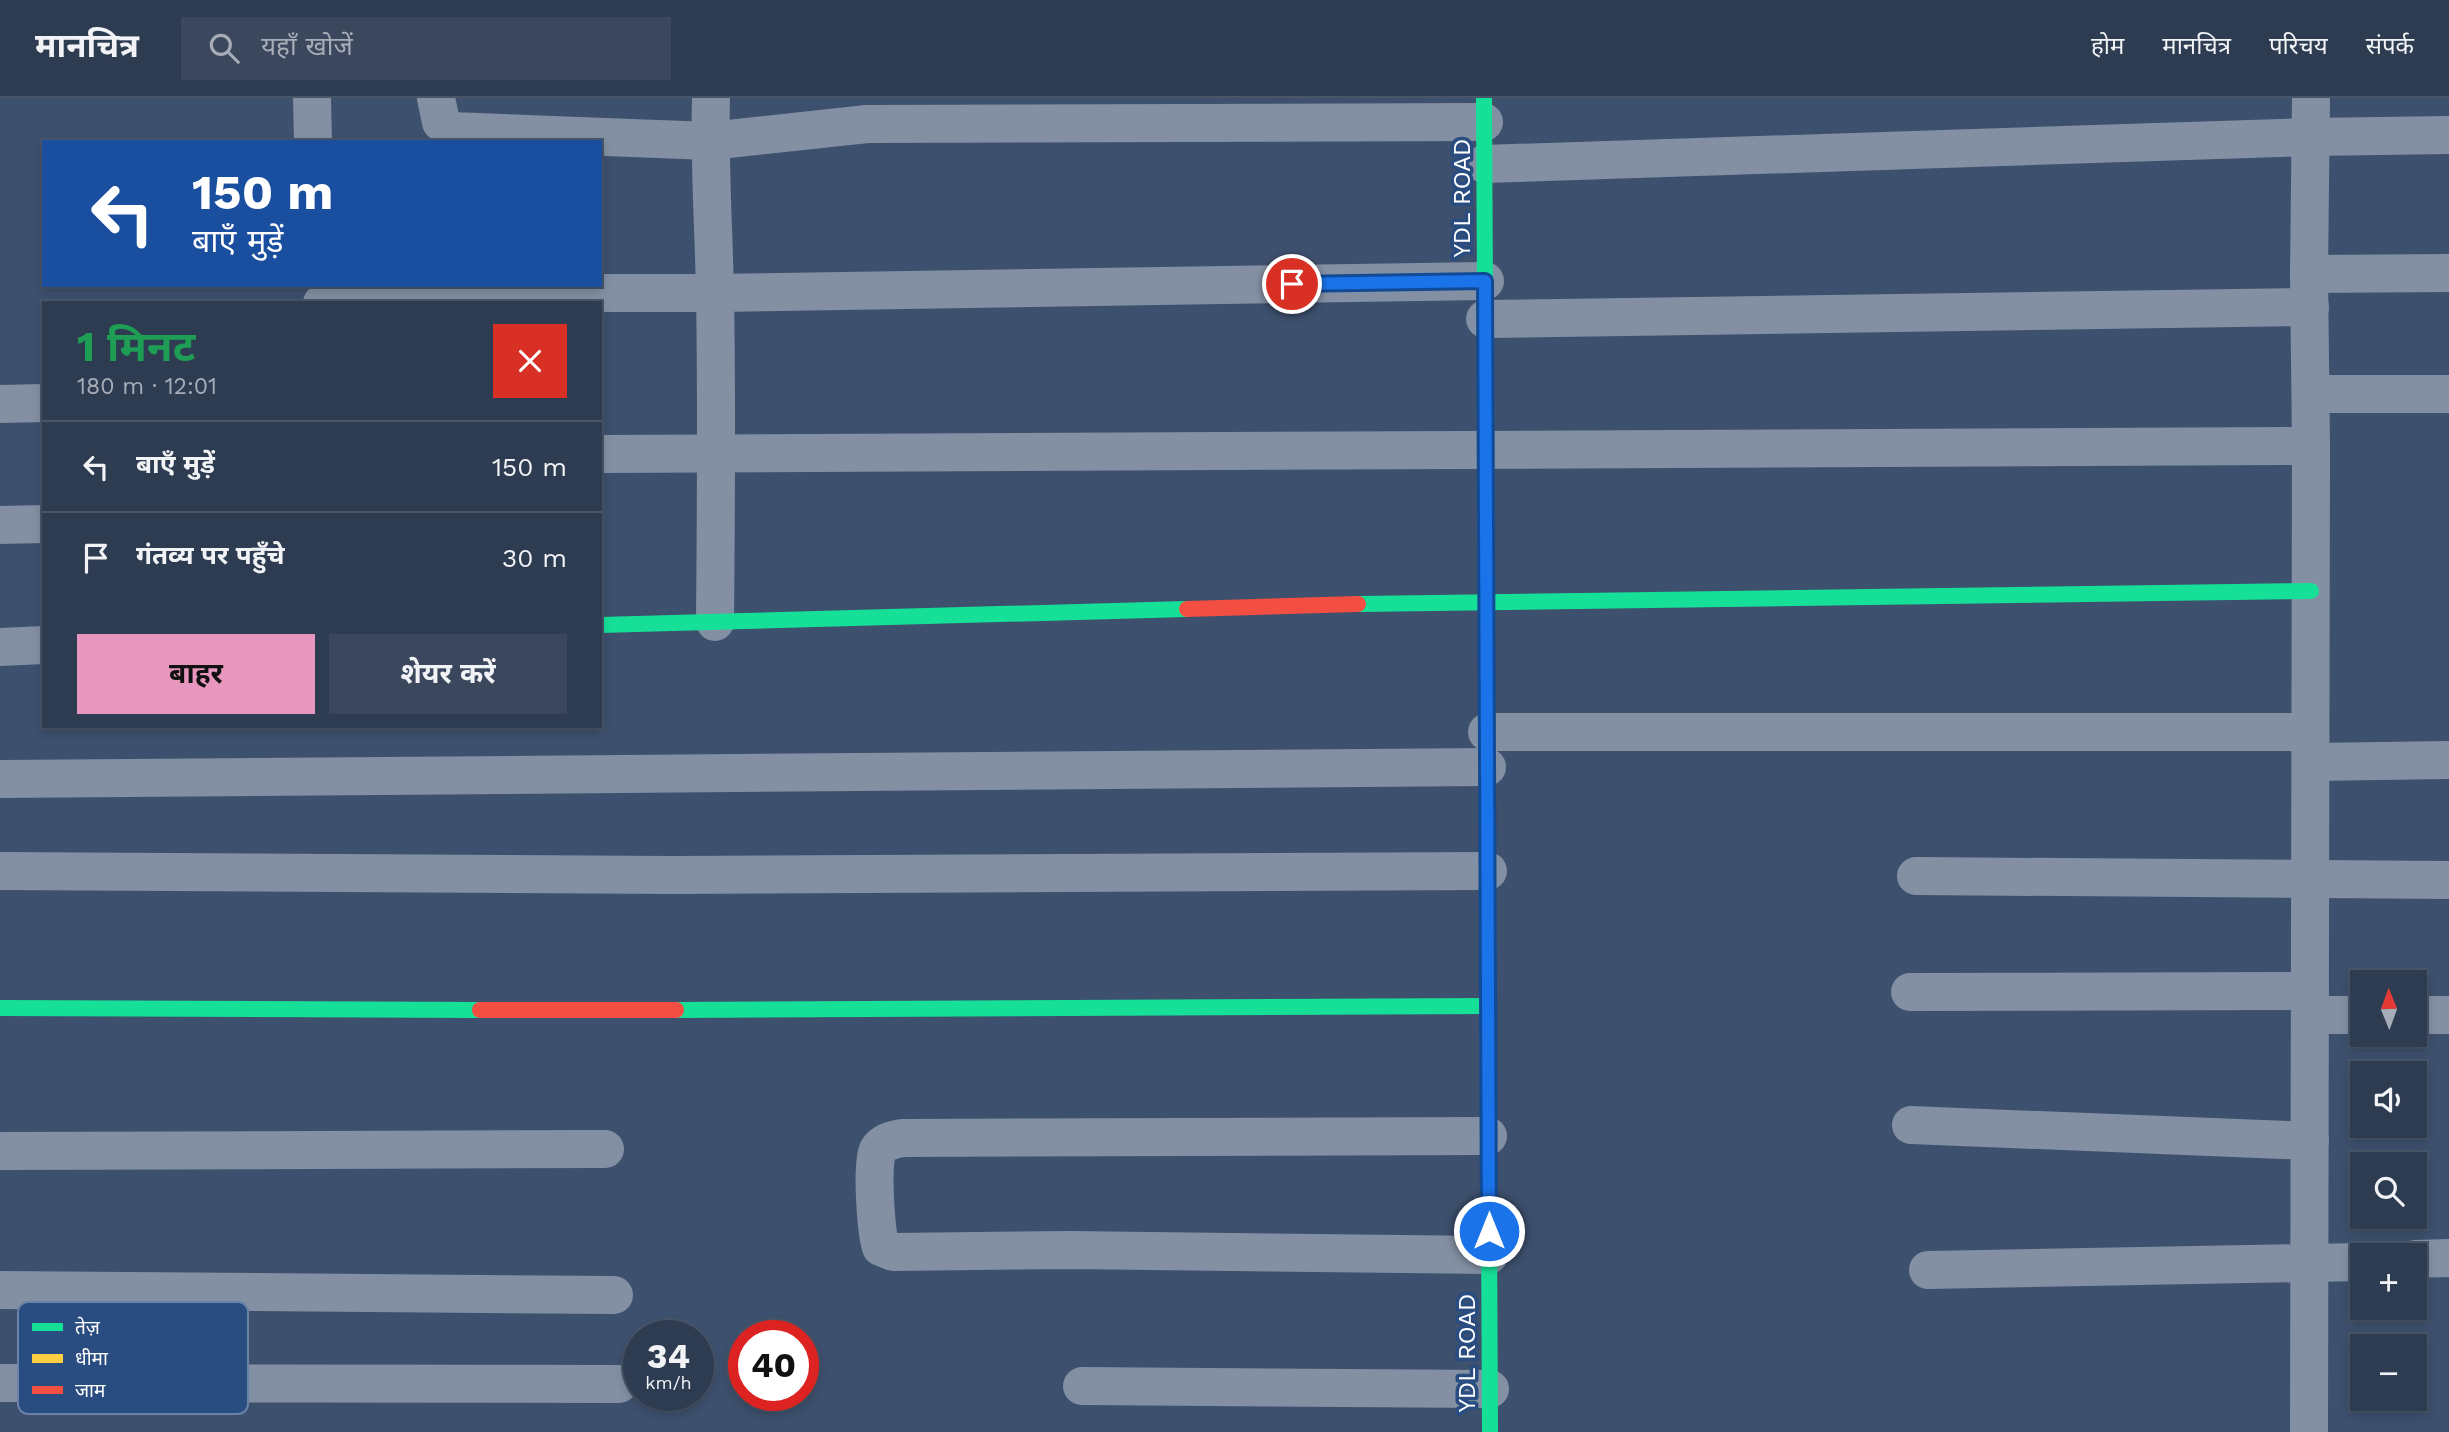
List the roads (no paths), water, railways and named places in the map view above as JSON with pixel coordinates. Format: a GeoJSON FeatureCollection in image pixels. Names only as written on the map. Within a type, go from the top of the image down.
{"type":"FeatureCollection","features":[{"type":"Feature","properties":{"kind":"street"},"geometry":{"type":"LineString","coordinates":[[313,98],[313,140]]}},
{"type":"Feature","properties":{"kind":"street"},"geometry":{"type":"LineString","coordinates":[[436,98],[441,122],[453,131],[710,141],[867,111],[1484,110]]}},
{"type":"Feature","properties":{"kind":"street"},"geometry":{"type":"LineString","coordinates":[[711,98],[715,293],[715,622]]}},
{"type":"Feature","properties":{"kind":"street"},"geometry":{"type":"LineString","coordinates":[[2309,1432],[2311,98]]}},
{"type":"Feature","properties":{"kind":"street","name":"YDL ROAD"},"geometry":{"type":"LineString","coordinates":[[1484,110],[1490,1432]]}},
{"type":"Feature","properties":{"kind":"street"},"geometry":{"type":"LineString","coordinates":[[1484,164],[2311,137],[2449,135]]}},
{"type":"Feature","properties":{"kind":"street"},"geometry":{"type":"LineString","coordinates":[[1485,319],[2309,290],[2449,273]]}},
{"type":"Feature","properties":{"kind":"street"},"geometry":{"type":"LineString","coordinates":[[325,301],[331,296],[354,293],[715,293],[1485,281]]}},
{"type":"Feature","properties":{"kind":"street"},"geometry":{"type":"LineString","coordinates":[[2311,394],[2449,394]]}},
{"type":"Feature","properties":{"kind":"street"},"geometry":{"type":"LineString","coordinates":[[0,404],[42,404]]}},
{"type":"Feature","properties":{"kind":"street"},"geometry":{"type":"LineString","coordinates":[[602,454],[2311,446]]}},
{"type":"Feature","properties":{"kind":"street"},"geometry":{"type":"LineString","coordinates":[[0,525],[42,524]]}},
{"type":"Feature","properties":{"kind":"street"},"geometry":{"type":"LineString","coordinates":[[602,625],[1486,601],[2311,591]]}},
{"type":"Feature","properties":{"kind":"street"},"geometry":{"type":"LineString","coordinates":[[0,647],[42,645]]}},
{"type":"Feature","properties":{"kind":"street"},"geometry":{"type":"LineString","coordinates":[[0,779],[1487,750],[2310,747],[2449,761]]}},
{"type":"Feature","properties":{"kind":"street"},"geometry":{"type":"LineString","coordinates":[[0,871],[674,875],[1488,871]]}},
{"type":"Feature","properties":{"kind":"street"},"geometry":{"type":"LineString","coordinates":[[1916,876],[2449,880]]}},
{"type":"Feature","properties":{"kind":"street"},"geometry":{"type":"LineString","coordinates":[[1910,992],[2310,1003],[2350,1012]]}},
{"type":"Feature","properties":{"kind":"street"},"geometry":{"type":"LineString","coordinates":[[0,1008],[872,1011],[1489,1006]]}},
{"type":"Feature","properties":{"kind":"street"},"geometry":{"type":"LineString","coordinates":[[2427,1015],[2449,1015]]}},
{"type":"Feature","properties":{"kind":"street"},"geometry":{"type":"LineString","coordinates":[[1912,1125],[2310,1141]]}},
{"type":"Feature","properties":{"kind":"street"},"geometry":{"type":"LineString","coordinates":[[1488,1136],[902,1138],[886,1142],[877,1151],[875,1164],[876,1234],[881,1247],[893,1252],[1070,1250],[1489,1255]]}},
{"type":"Feature","properties":{"kind":"street"},"geometry":{"type":"LineString","coordinates":[[0,1151],[604,1149]]}},
{"type":"Feature","properties":{"kind":"street"},"geometry":{"type":"LineString","coordinates":[[2427,1259],[2449,1258]]}},
{"type":"Feature","properties":{"kind":"street"},"geometry":{"type":"LineString","coordinates":[[1928,1270],[2350,1262]]}},
{"type":"Feature","properties":{"kind":"street"},"geometry":{"type":"LineString","coordinates":[[0,1290],[614,1295]]}},
{"type":"Feature","properties":{"kind":"street"},"geometry":{"type":"LineString","coordinates":[[0,1383],[18,1383]]}},
{"type":"Feature","properties":{"kind":"street"},"geometry":{"type":"LineString","coordinates":[[248,1383],[619,1384]]}},
{"type":"Feature","properties":{"kind":"street"},"geometry":{"type":"LineString","coordinates":[[1082,1386],[1490,1389]]}}]}
